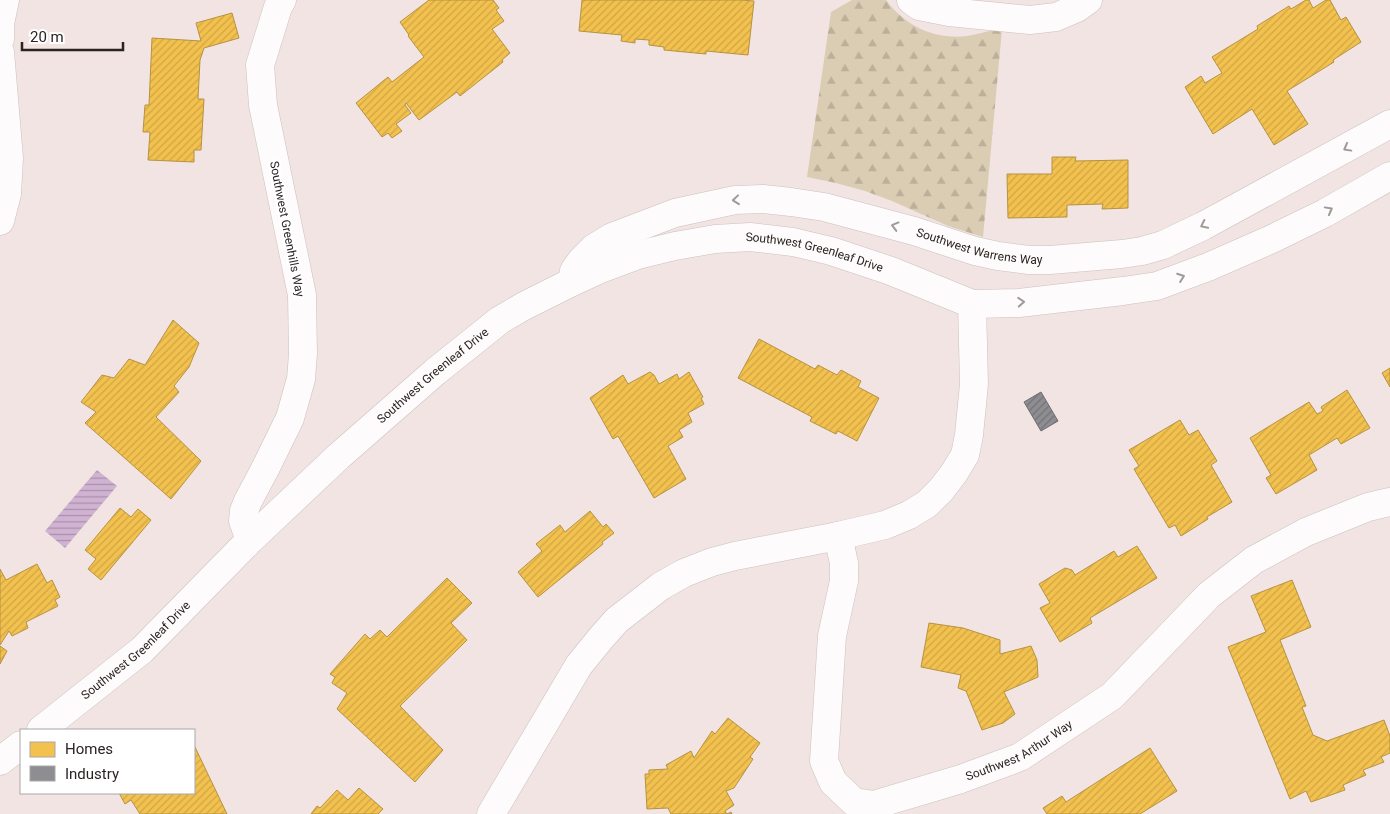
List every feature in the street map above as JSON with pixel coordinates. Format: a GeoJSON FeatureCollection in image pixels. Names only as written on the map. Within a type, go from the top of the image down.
{"type":"FeatureCollection","features":[{"type":"Feature","properties":{"kind":"street"},"geometry":{"type":"LineString","coordinates":[[0,39],[0,24],[5,0]]}},
{"type":"Feature","properties":{"kind":"street","name":"Southwest Greenhills Way"},"geometry":{"type":"LineString","coordinates":[[250,540],[243,521],[244,511],[290,418],[300,379],[303,354],[302,295],[263,105],[260,65],[278,7],[282,0]]}},
{"type":"Feature","properties":{"kind":"street"},"geometry":{"type":"LineString","coordinates":[[911,0],[919,6],[948,12],[1030,20],[1056,16],[1077,8],[1088,0]]}},
{"type":"Feature","properties":{"kind":"street"},"geometry":{"type":"LineString","coordinates":[[0,52],[9,158],[7,194],[0,220]]}},
{"type":"Feature","properties":{"kind":"street","name":"Southwest Warrens Way"},"geometry":{"type":"LineString","coordinates":[[572,282],[574,271],[581,261],[594,248],[612,237],[675,212],[735,200],[763,199],[824,207],[914,231],[975,251],[1029,260],[1050,260],[1142,251],[1163,245],[1204,226],[1390,124]]}},
{"type":"Feature","properties":{"kind":"street"},"geometry":{"type":"LineString","coordinates":[[491,814],[579,665],[617,620],[661,586],[712,562],[885,525],[909,515],[927,504],[941,490],[954,473],[964,455],[969,435],[974,384],[972,304],[1019,303],[1157,286],[1208,267],[1274,238],[1325,213],[1390,176]]}},
{"type":"Feature","properties":{"kind":"street","name":"Southwest Greenleaf Drive"},"geometry":{"type":"LineString","coordinates":[[42,729],[142,650],[250,540],[339,456],[435,372],[500,320],[524,306],[598,270],[638,255],[675,246],[715,239],[750,237],[792,242],[831,251],[972,304]]}},
{"type":"Feature","properties":{"kind":"street","name":"Southwest Arthur Way"},"geometry":{"type":"LineString","coordinates":[[838,536],[844,563],[844,581],[832,636],[824,761],[833,782],[854,802],[874,805],[961,779],[1020,757],[1112,696],[1209,595],[1254,560],[1306,532],[1368,507],[1390,502]]}},
{"type":"Feature","properties":{"kind":"street"},"geometry":{"type":"LineString","coordinates":[[0,761],[20,747]]}},
{"type":"Feature","properties":{"kind":"green space"},"geometry":{"type":"Polygon","coordinates":[[[852,0],[886,0],[902,17],[912,24],[944,36],[967,36],[1002,29],[983,237],[948,226],[865,191],[807,177],[831,12],[852,0]]]}},
{"type":"Feature","properties":{"kind":"shaded area"},"geometry":{"type":"Polygon","coordinates":[[[97,470],[117,486],[65,548],[45,531],[97,470]]]}},
{"type":"Feature","properties":{"kind":"building: Homes"},"geometry":{"type":"Polygon","coordinates":[[[429,0],[493,0],[499,8],[496,10],[504,21],[492,29],[510,53],[502,60],[503,62],[460,96],[457,92],[419,120],[406,103],[405,105],[411,113],[396,124],[402,131],[392,138],[388,133],[382,137],[356,103],[388,77],[392,82],[424,57],[400,22],[429,0]]]}},
{"type":"Feature","properties":{"kind":"building: Homes"},"geometry":{"type":"Polygon","coordinates":[[[582,0],[754,1],[748,55],[664,50],[664,47],[649,45],[649,40],[635,39],[635,43],[621,41],[622,35],[579,31],[582,0]]]}},
{"type":"Feature","properties":{"kind":"building: Homes"},"geometry":{"type":"Polygon","coordinates":[[[1309,0],[1313,8],[1326,0],[1330,0],[1341,20],[1346,17],[1361,42],[1333,60],[1334,62],[1287,91],[1308,124],[1274,145],[1252,109],[1213,134],[1185,87],[1201,76],[1205,83],[1222,73],[1212,57],[1258,29],[1257,26],[1289,6],[1291,9],[1309,0]]]}},
{"type":"Feature","properties":{"kind":"building: Homes"},"geometry":{"type":"Polygon","coordinates":[[[232,13],[239,38],[204,48],[200,60],[198,99],[204,99],[201,150],[194,150],[194,162],[148,160],[150,132],[143,132],[145,105],[149,105],[152,38],[201,41],[196,23],[232,13]]]}},
{"type":"Feature","properties":{"kind":"building: Homes"},"geometry":{"type":"Polygon","coordinates":[[[1052,157],[1076,157],[1075,161],[1128,160],[1128,208],[1102,209],[1103,204],[1067,205],[1067,217],[1008,218],[1007,174],[1052,174],[1052,157]]]}},
{"type":"Feature","properties":{"kind":"building: Homes"},"geometry":{"type":"Polygon","coordinates":[[[173,320],[199,343],[189,367],[174,386],[179,392],[156,417],[201,461],[171,499],[85,423],[96,412],[81,402],[102,375],[114,378],[129,359],[145,365],[173,320]]]}},
{"type":"Feature","properties":{"kind":"building: Homes"},"geometry":{"type":"Polygon","coordinates":[[[759,339],[815,369],[818,365],[837,375],[841,370],[861,381],[858,387],[879,398],[857,441],[838,431],[836,434],[810,421],[812,417],[738,378],[759,339]]]}},
{"type":"Feature","properties":{"kind":"building: Homes"},"geometry":{"type":"Polygon","coordinates":[[[1390,368],[1390,387],[1382,373],[1390,368]]]}},
{"type":"Feature","properties":{"kind":"building: Homes"},"geometry":{"type":"Polygon","coordinates":[[[650,372],[659,384],[677,374],[679,379],[689,372],[703,397],[701,398],[704,404],[688,413],[692,422],[679,430],[683,437],[668,446],[686,479],[654,498],[618,436],[613,439],[590,398],[623,375],[628,384],[650,372]]]}},
{"type":"Feature","properties":{"kind":"building: Homes"},"geometry":{"type":"Polygon","coordinates":[[[1347,390],[1370,428],[1341,444],[1337,438],[1309,455],[1317,470],[1276,494],[1266,478],[1271,475],[1250,438],[1309,402],[1317,414],[1323,411],[1321,407],[1347,390]]]}},
{"type":"Feature","properties":{"kind":"building: Homes"},"geometry":{"type":"Polygon","coordinates":[[[1180,420],[1189,435],[1198,430],[1217,461],[1211,465],[1232,502],[1181,536],[1175,525],[1169,528],[1134,469],[1139,466],[1129,450],[1180,420]]]}},
{"type":"Feature","properties":{"kind":"building: Homes"},"geometry":{"type":"Polygon","coordinates":[[[120,508],[131,517],[138,509],[151,520],[101,580],[88,569],[96,559],[85,550],[120,508]]]}},
{"type":"Feature","properties":{"kind":"building: Homes"},"geometry":{"type":"Polygon","coordinates":[[[590,511],[603,527],[606,524],[614,533],[538,597],[518,572],[542,551],[536,544],[560,525],[565,532],[590,511]]]}},
{"type":"Feature","properties":{"kind":"building: Homes"},"geometry":{"type":"Polygon","coordinates":[[[1137,546],[1157,578],[1090,618],[1092,623],[1060,642],[1040,608],[1050,603],[1039,584],[1065,568],[1072,570],[1075,575],[1114,551],[1118,557],[1137,546]]]}},
{"type":"Feature","properties":{"kind":"building: Homes"},"geometry":{"type":"Polygon","coordinates":[[[37,564],[47,583],[52,580],[60,597],[55,600],[58,606],[26,622],[28,628],[12,636],[9,631],[0,645],[0,569],[6,580],[37,564]]]}},
{"type":"Feature","properties":{"kind":"building: Homes"},"geometry":{"type":"Polygon","coordinates":[[[447,578],[472,603],[451,623],[467,640],[400,706],[443,750],[415,782],[337,709],[347,693],[332,683],[335,677],[330,674],[365,634],[370,639],[380,630],[387,637],[447,578]]]}},
{"type":"Feature","properties":{"kind":"building: Homes"},"geometry":{"type":"Polygon","coordinates":[[[1292,580],[1311,627],[1280,640],[1306,706],[1302,707],[1313,735],[1327,741],[1384,720],[1390,736],[1390,753],[1381,757],[1384,762],[1363,770],[1366,775],[1343,785],[1345,790],[1311,802],[1306,791],[1290,799],[1228,647],[1266,632],[1251,596],[1292,580]]]}},
{"type":"Feature","properties":{"kind":"building: Homes"},"geometry":{"type":"Polygon","coordinates":[[[929,623],[963,628],[1000,640],[1000,654],[1031,646],[1037,660],[1038,677],[1004,692],[1015,714],[1003,723],[982,730],[966,691],[958,688],[961,675],[921,667],[929,623]]]}},
{"type":"Feature","properties":{"kind":"building: Homes"},"geometry":{"type":"Polygon","coordinates":[[[0,646],[7,651],[0,664],[0,646]]]}},
{"type":"Feature","properties":{"kind":"building: Homes"},"geometry":{"type":"Polygon","coordinates":[[[728,718],[760,743],[750,757],[753,759],[734,788],[726,791],[734,805],[725,811],[727,814],[671,814],[668,808],[647,809],[645,774],[649,774],[649,770],[668,769],[666,765],[691,751],[694,758],[712,731],[715,734],[728,718]]]}},
{"type":"Feature","properties":{"kind":"building: Homes"},"geometry":{"type":"Polygon","coordinates":[[[195,747],[227,814],[140,814],[131,800],[125,804],[120,794],[195,794],[195,747]]]}},
{"type":"Feature","properties":{"kind":"building: Homes"},"geometry":{"type":"Polygon","coordinates":[[[1150,748],[1177,791],[1140,814],[1047,814],[1043,808],[1062,796],[1066,802],[1150,748]]]}},
{"type":"Feature","properties":{"kind":"building: Homes"},"geometry":{"type":"Polygon","coordinates":[[[359,788],[383,809],[378,814],[311,814],[317,806],[320,808],[337,790],[348,800],[359,788]]]}},
{"type":"Feature","properties":{"kind":"building: Industry"},"geometry":{"type":"Polygon","coordinates":[[[1041,392],[1058,421],[1041,431],[1024,402],[1041,392]]]}}]}
